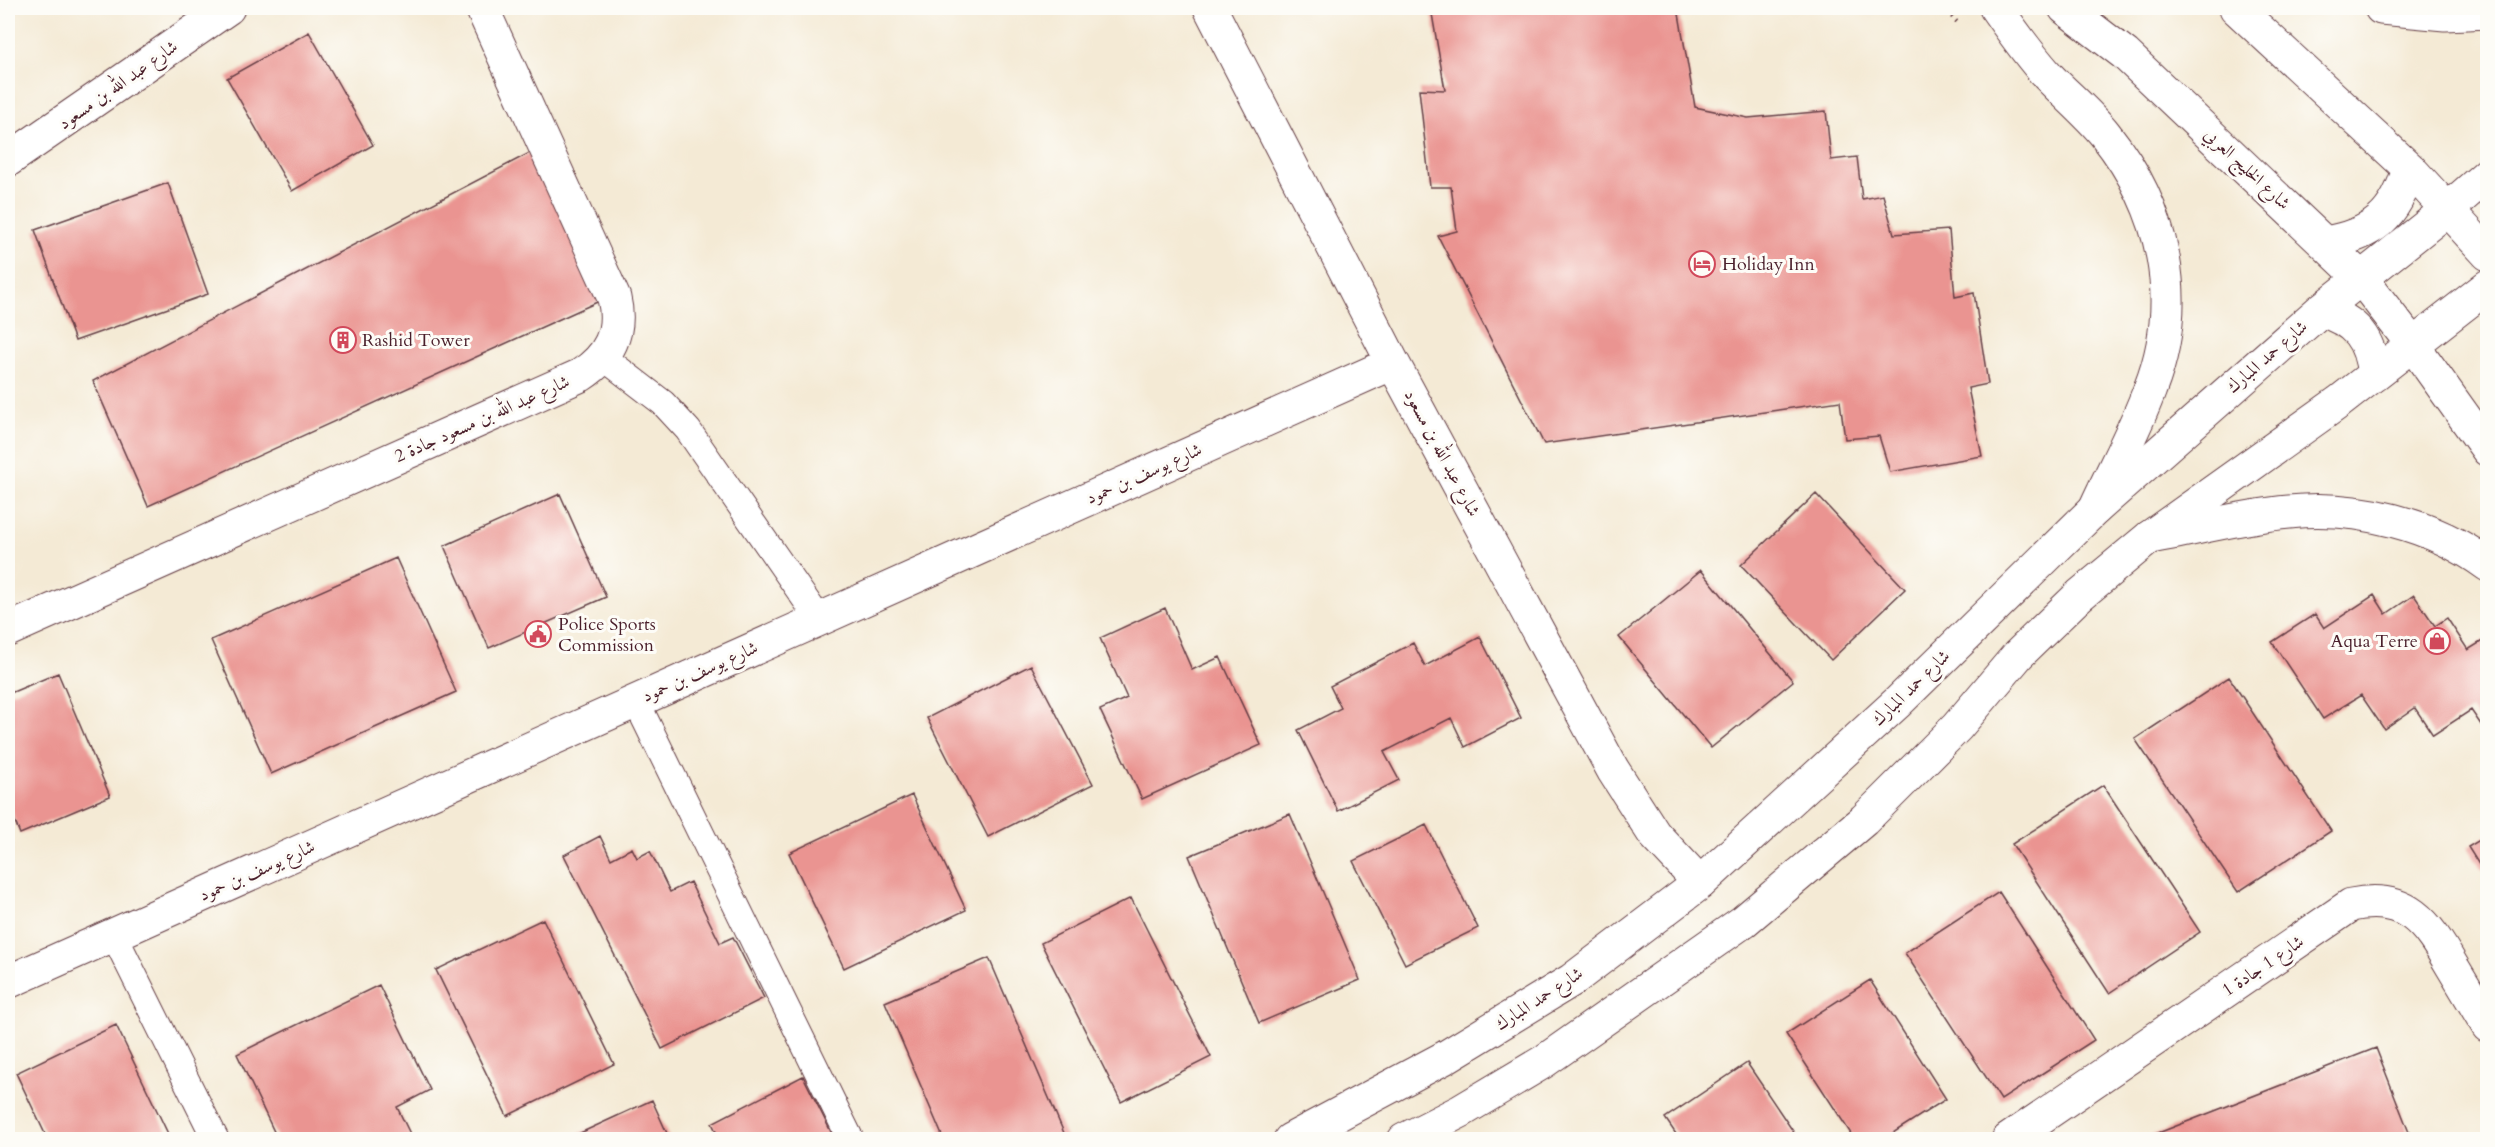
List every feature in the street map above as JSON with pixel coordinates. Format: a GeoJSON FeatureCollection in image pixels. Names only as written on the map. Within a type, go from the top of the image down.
{"type":"FeatureCollection","features":[{"type":"Feature","properties":{"kind":"main road","name":"شارع عبد الله بن مسعود جادة 2"},"geometry":{"type":"LineString","coordinates":[[8,630],[581,375],[603,357],[612,344],[617,329],[618,313],[614,298],[482,8]]}},
{"type":"Feature","properties":{"kind":"main road","name":"شارع عبد الله بن مسعود"},"geometry":{"type":"LineString","coordinates":[[1210,8],[1394,363],[1613,770],[1654,834],[1700,883]]}},
{"type":"Feature","properties":{"kind":"main road"},"geometry":{"type":"LineString","coordinates":[[1996,8],[2017,39],[2047,75],[2103,132],[2124,159],[2142,189],[2155,220],[2164,254],[2167,301],[2161,356],[2151,389],[2095,509]]}},
{"type":"Feature","properties":{"kind":"main road","name":"شارع الخليج العربي"},"geometry":{"type":"LineString","coordinates":[[2066,8],[2125,54],[2361,278],[2413,345],[2487,450]]}},
{"type":"Feature","properties":{"kind":"main road"},"geometry":{"type":"LineString","coordinates":[[2236,8],[2409,168],[2487,254]]}},
{"type":"Feature","properties":{"kind":"main road"},"geometry":{"type":"LineString","coordinates":[[2381,8],[2445,14],[2487,12]]}},
{"type":"Feature","properties":{"kind":"main road","name":"شارع عبد الله بن مسعود"},"geometry":{"type":"LineString","coordinates":[[8,160],[214,12]]}},
{"type":"Feature","properties":{"kind":"main road"},"geometry":{"type":"LineString","coordinates":[[2325,243],[2345,240],[2381,221],[2395,206],[2404,188],[2409,168]]}},
{"type":"Feature","properties":{"kind":"main road","name":"شارع حمد المبارك"},"geometry":{"type":"LineString","coordinates":[[1290,1140],[1444,1058],[1562,986],[1700,883],[1898,702],[2095,509],[2321,310],[2447,210],[2487,174]]}},
{"type":"Feature","properties":{"kind":"main road"},"geometry":{"type":"LineString","coordinates":[[1404,1140],[1461,1111],[1543,1062],[1744,921],[1864,820],[1957,727],[2033,640],[2080,595],[2150,537],[2374,375],[2487,286]]}},
{"type":"Feature","properties":{"kind":"main road"},"geometry":{"type":"LineString","coordinates":[[2321,310],[2338,315],[2354,326],[2365,340],[2372,357],[2374,375]]}},
{"type":"Feature","properties":{"kind":"main road","name":"شارع يوسف بن حمود"},"geometry":{"type":"LineString","coordinates":[[8,982],[1394,363]]}},
{"type":"Feature","properties":{"kind":"main road"},"geometry":{"type":"LineString","coordinates":[[2150,537],[2290,511],[2366,514],[2406,524],[2445,539],[2487,565]]}},
{"type":"Feature","properties":{"kind":"main road","name":"شارع 1 جادة 1"},"geometry":{"type":"LineString","coordinates":[[2008,1140],[2351,905],[2370,901],[2389,903],[2407,910],[2422,921],[2434,936],[2487,1026]]}},
{"type":"Feature","properties":{"kind":"lane"},"geometry":{"type":"LineString","coordinates":[[603,357],[663,403],[688,430],[819,619]]}},
{"type":"Feature","properties":{"kind":"lane"},"geometry":{"type":"LineString","coordinates":[[636,701],[851,1140]]}},
{"type":"Feature","properties":{"kind":"lane"},"geometry":{"type":"LineString","coordinates":[[114,934],[216,1140]]}},
{"type":"Feature","properties":{"kind":"path"},"geometry":{"type":"LineString","coordinates":[[1943,8],[1959,24]]}},
{"type":"Feature","properties":{"kind":"building","name":"Holiday Inn"},"geometry":{"type":"Polygon","coordinates":[[[1431,8],[1678,8],[1695,107],[1748,118],[1826,111],[1831,160],[1857,157],[1862,199],[1883,195],[1894,234],[1949,230],[1955,297],[1974,293],[1988,384],[1968,388],[1982,456],[1890,472],[1879,436],[1845,439],[1840,401],[1544,444],[1438,236],[1457,231],[1451,187],[1430,187],[1419,89],[1445,90],[1431,8]]]}},
{"type":"Feature","properties":{"kind":"building"},"geometry":{"type":"Polygon","coordinates":[[[309,32],[373,145],[292,191],[227,78],[309,32]]]}},
{"type":"Feature","properties":{"kind":"building","name":"Rashid Tower"},"geometry":{"type":"Polygon","coordinates":[[[543,146],[606,298],[148,506],[93,381],[543,146]]]}},
{"type":"Feature","properties":{"kind":"building"},"geometry":{"type":"Polygon","coordinates":[[[168,183],[208,294],[75,341],[35,230],[168,183]]]}},
{"type":"Feature","properties":{"kind":"building"},"geometry":{"type":"Polygon","coordinates":[[[560,494],[606,597],[489,648],[444,546],[560,494]]]}},
{"type":"Feature","properties":{"kind":"building"},"geometry":{"type":"Polygon","coordinates":[[[1816,494],[1905,589],[1831,660],[1741,565],[1816,494]]]}},
{"type":"Feature","properties":{"kind":"building"},"geometry":{"type":"Polygon","coordinates":[[[396,558],[456,692],[271,774],[211,640],[396,558]]]}},
{"type":"Feature","properties":{"kind":"building"},"geometry":{"type":"Polygon","coordinates":[[[1701,570],[1793,681],[1711,748],[1619,637],[1701,570]]]}},
{"type":"Feature","properties":{"kind":"building"},"geometry":{"type":"Polygon","coordinates":[[[2374,595],[2386,614],[2414,595],[2435,626],[2447,618],[2468,650],[2484,640],[2488,645],[2488,735],[2471,710],[2433,735],[2415,708],[2384,729],[2361,695],[2323,719],[2272,642],[2315,614],[2324,628],[2374,595]]]}},
{"type":"Feature","properties":{"kind":"building"},"geometry":{"type":"Polygon","coordinates":[[[1165,608],[1192,670],[1220,657],[1261,745],[1142,799],[1100,710],[1127,698],[1100,638],[1165,608]]]}},
{"type":"Feature","properties":{"kind":"building"},"geometry":{"type":"Polygon","coordinates":[[[1480,637],[1521,718],[1465,747],[1451,718],[1384,752],[1399,780],[1338,811],[1298,730],[1341,708],[1330,686],[1413,643],[1425,666],[1480,637]]]}},
{"type":"Feature","properties":{"kind":"building"},"geometry":{"type":"Polygon","coordinates":[[[1031,665],[1093,784],[988,837],[927,718],[1031,665]]]}},
{"type":"Feature","properties":{"kind":"building"},"geometry":{"type":"Polygon","coordinates":[[[58,673],[110,796],[20,834],[8,804],[8,694],[58,673]]]}},
{"type":"Feature","properties":{"kind":"building"},"geometry":{"type":"Polygon","coordinates":[[[2229,677],[2331,831],[2238,892],[2135,739],[2229,677]]]}},
{"type":"Feature","properties":{"kind":"building"},"geometry":{"type":"Polygon","coordinates":[[[2103,785],[2200,932],[2109,993],[2012,844],[2103,785]]]}},
{"type":"Feature","properties":{"kind":"building"},"geometry":{"type":"Polygon","coordinates":[[[912,795],[966,910],[844,968],[789,853],[912,795]]]}},
{"type":"Feature","properties":{"kind":"building"},"geometry":{"type":"Polygon","coordinates":[[[1290,814],[1360,980],[1259,1023],[1189,856],[1290,814]]]}},
{"type":"Feature","properties":{"kind":"building"},"geometry":{"type":"Polygon","coordinates":[[[1426,825],[1478,928],[1405,964],[1353,861],[1426,825]]]}},
{"type":"Feature","properties":{"kind":"building"},"geometry":{"type":"Polygon","coordinates":[[[2488,835],[2488,879],[2468,847],[2488,835]]]}},
{"type":"Feature","properties":{"kind":"building"},"geometry":{"type":"Polygon","coordinates":[[[600,836],[611,859],[632,848],[637,858],[650,851],[670,892],[690,882],[720,943],[733,937],[764,998],[662,1049],[564,855],[600,836]]]}},
{"type":"Feature","properties":{"kind":"building"},"geometry":{"type":"Polygon","coordinates":[[[1999,892],[2094,1040],[2001,1100],[1905,953],[1999,892]]]}},
{"type":"Feature","properties":{"kind":"building"},"geometry":{"type":"Polygon","coordinates":[[[1131,898],[1211,1057],[1121,1102],[1041,943],[1131,898]]]}},
{"type":"Feature","properties":{"kind":"building"},"geometry":{"type":"Polygon","coordinates":[[[543,919],[614,1064],[507,1116],[436,970],[543,919]]]}},
{"type":"Feature","properties":{"kind":"building"},"geometry":{"type":"Polygon","coordinates":[[[989,958],[1067,1140],[944,1140],[885,1002],[989,958]]]}},
{"type":"Feature","properties":{"kind":"building"},"geometry":{"type":"Polygon","coordinates":[[[1870,980],[1946,1099],[1882,1140],[1855,1140],[1786,1034],[1870,980]]]}},
{"type":"Feature","properties":{"kind":"building"},"geometry":{"type":"Polygon","coordinates":[[[379,985],[430,1090],[397,1107],[413,1140],[278,1140],[237,1054],[379,985]]]}},
{"type":"Feature","properties":{"kind":"building"},"geometry":{"type":"Polygon","coordinates":[[[116,1025],[171,1140],[48,1140],[16,1073],[116,1025]]]}},
{"type":"Feature","properties":{"kind":"building"},"geometry":{"type":"Polygon","coordinates":[[[2376,1048],[2412,1140],[2149,1140],[2148,1137],[2376,1048]]]}},
{"type":"Feature","properties":{"kind":"building"},"geometry":{"type":"Polygon","coordinates":[[[1747,1063],[1799,1140],[1680,1140],[1665,1118],[1747,1063]]]}},
{"type":"Feature","properties":{"kind":"building"},"geometry":{"type":"Polygon","coordinates":[[[803,1076],[835,1140],[720,1140],[712,1123],[803,1076]]]}},
{"type":"Feature","properties":{"kind":"building"},"geometry":{"type":"Polygon","coordinates":[[[652,1100],[670,1140],[565,1140],[652,1100]]]}},
{"type":"Feature","properties":{"kind":"place","name":"Holiday Inn"},"geometry":{"type":"Point","coordinates":[1702,264]}},
{"type":"Feature","properties":{"kind":"place","name":"Rashid Tower"},"geometry":{"type":"Point","coordinates":[343,340]}},
{"type":"Feature","properties":{"kind":"place","name":"Police Sports Commission"},"geometry":{"type":"Point","coordinates":[538,634]}},
{"type":"Feature","properties":{"kind":"place","name":"Aqua Terre"},"geometry":{"type":"Point","coordinates":[2437,641]}}]}
